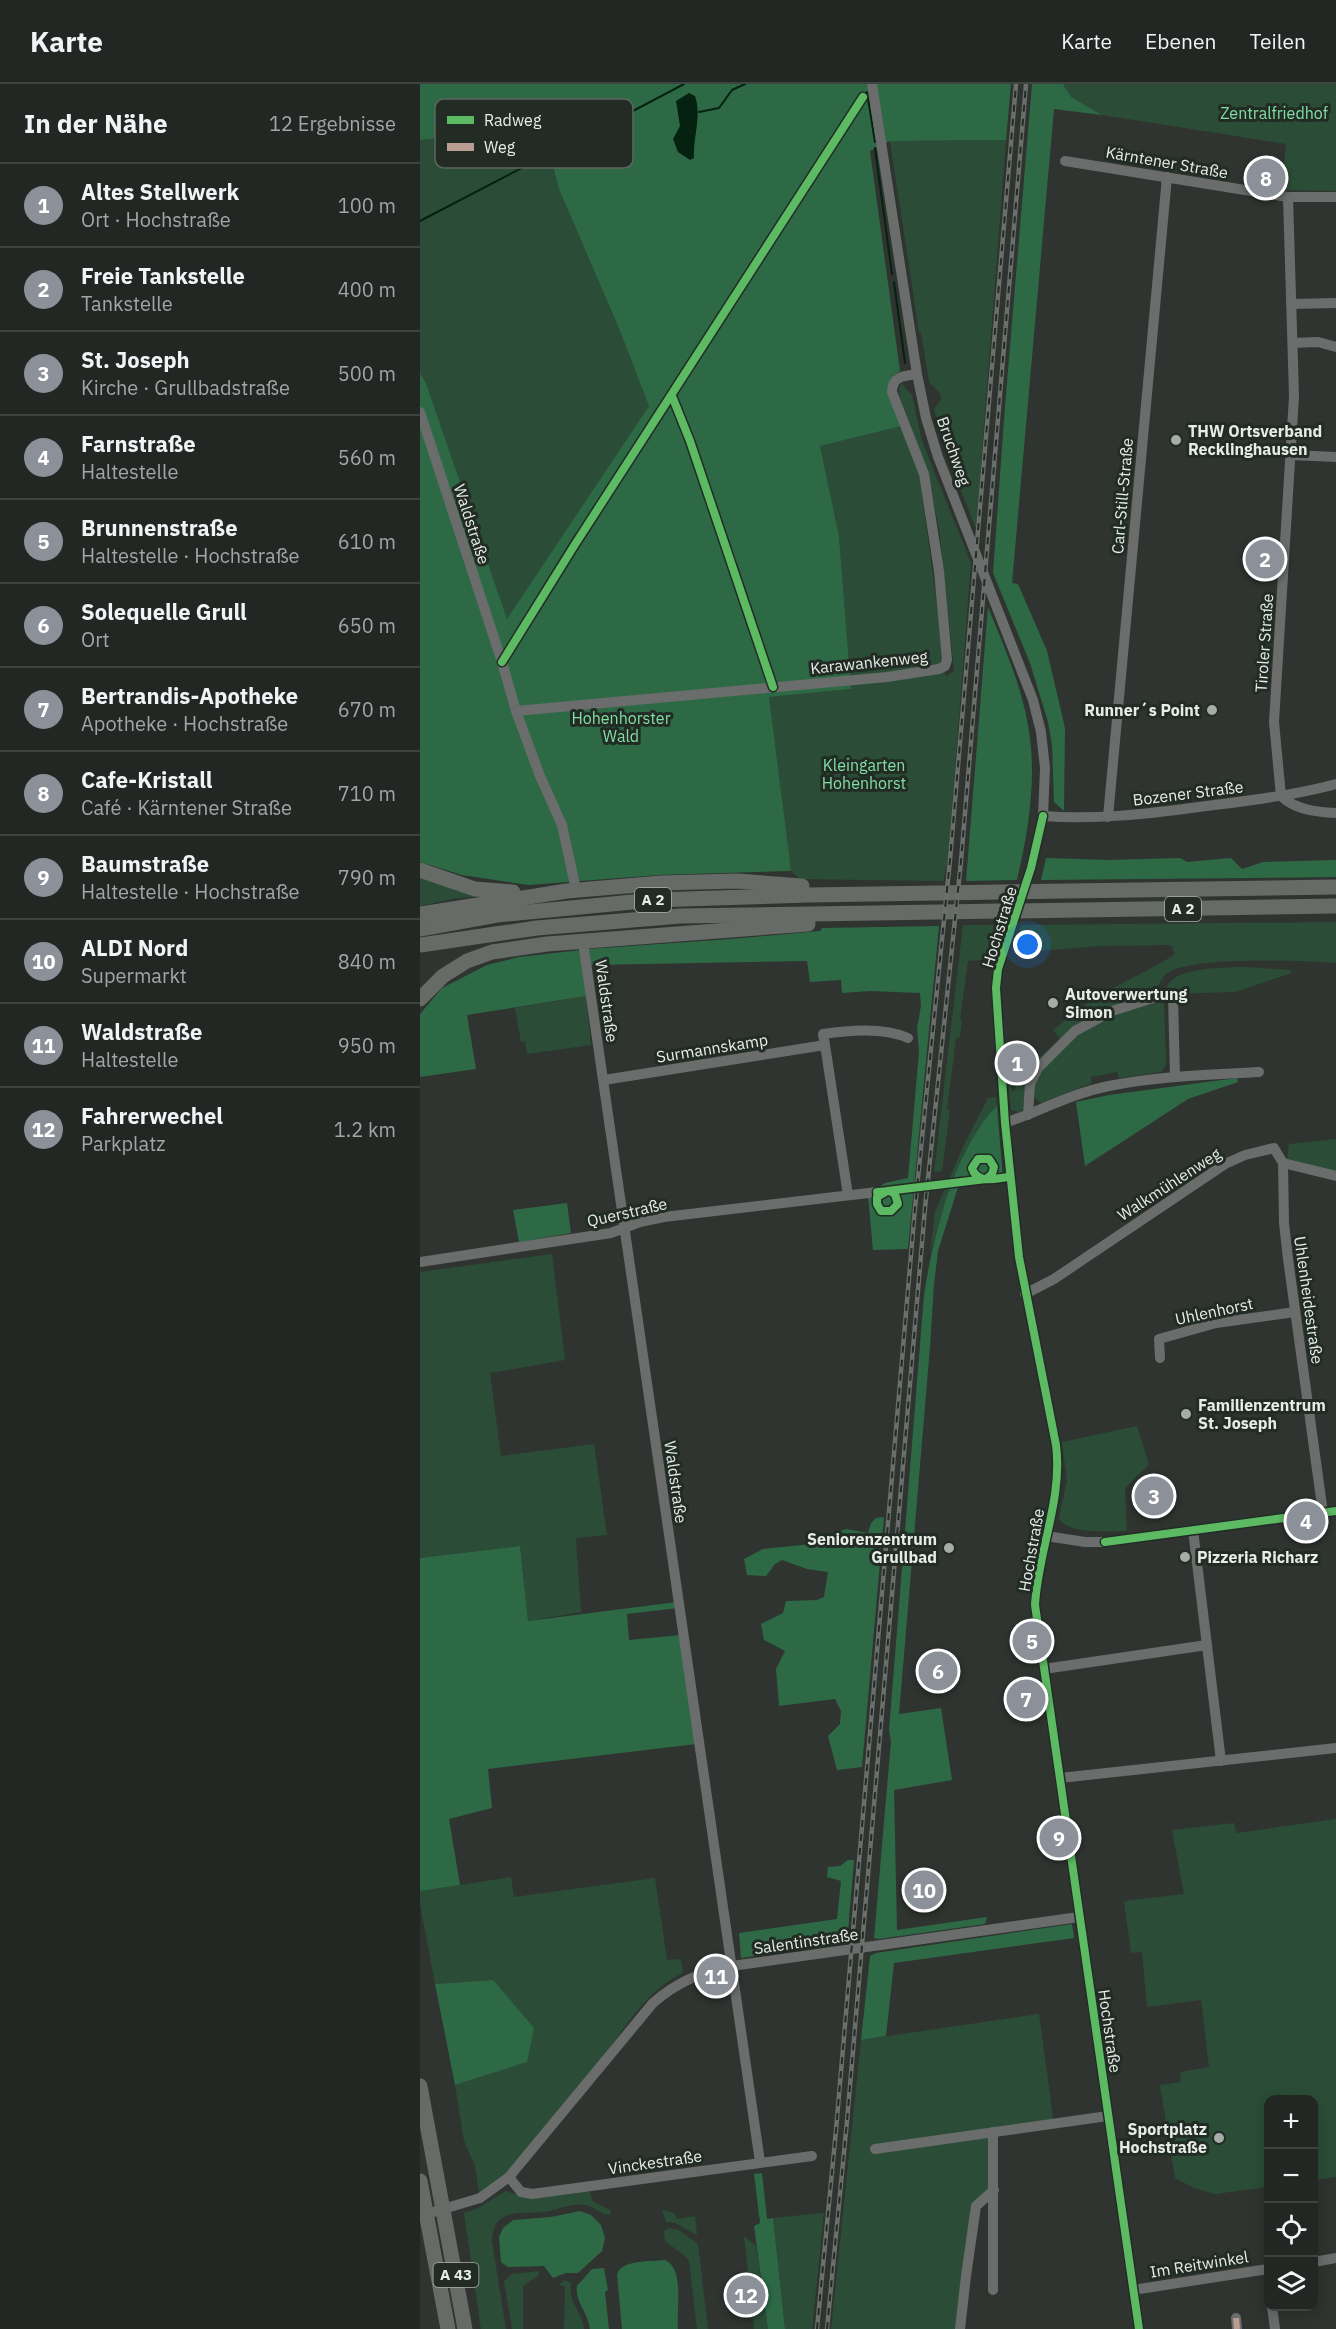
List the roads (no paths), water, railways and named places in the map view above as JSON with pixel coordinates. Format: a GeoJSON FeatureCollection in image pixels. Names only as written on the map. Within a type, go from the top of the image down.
{"type":"FeatureCollection","features":[{"type":"Feature","properties":{"kind":"highway"},"geometry":{"type":"LineString","coordinates":[[420,870],[476,889],[501,892],[737,881],[806,887],[876,887],[887,894]]}},
{"type":"Feature","properties":{"kind":"highway","name":"A 2"},"geometry":{"type":"LineString","coordinates":[[420,929],[497,915],[653,900],[965,892],[1336,887]]}},
{"type":"Feature","properties":{"kind":"highway"},"geometry":{"type":"LineString","coordinates":[[420,914],[571,888]]}},
{"type":"Feature","properties":{"kind":"highway","name":"A 2"},"geometry":{"type":"LineString","coordinates":[[420,945],[479,936],[680,916],[1336,906]]}},
{"type":"Feature","properties":{"kind":"highway"},"geometry":{"type":"LineString","coordinates":[[420,999],[443,976],[467,961],[492,952],[558,943],[714,933],[800,924],[870,921],[890,914]]}},
{"type":"Feature","properties":{"kind":"highway"},"geometry":{"type":"LineString","coordinates":[[420,955],[463,947],[479,936]]}},
{"type":"Feature","properties":{"kind":"highway","name":"A 43"},"geometry":{"type":"LineString","coordinates":[[420,2086],[465,2329]]}},
{"type":"Feature","properties":{"kind":"highway","name":"A 43"},"geometry":{"type":"LineString","coordinates":[[420,2181],[448,2329]]}},
{"type":"Feature","properties":{"kind":"highway"},"geometry":{"type":"LineString","coordinates":[[436,2262],[440,2329]]}},
{"type":"Feature","properties":{"kind":"street","name":"Bruchweg"},"geometry":{"type":"LineString","coordinates":[[872,84],[917,374],[932,438],[1034,700],[1041,732],[1045,776],[1042,816]]}},
{"type":"Feature","properties":{"kind":"street","name":"Kärntener Straße"},"geometry":{"type":"LineString","coordinates":[[1065,160],[1288,197],[1336,197]]}},
{"type":"Feature","properties":{"kind":"street","name":"Carl-Still-Straße"},"geometry":{"type":"LineString","coordinates":[[1107,817],[1167,177]]}},
{"type":"Feature","properties":{"kind":"street","name":"Tiroler Straße"},"geometry":{"type":"LineString","coordinates":[[1281,796],[1274,722],[1294,396],[1288,197]]}},
{"type":"Feature","properties":{"kind":"street"},"geometry":{"type":"LineString","coordinates":[[1291,304],[1336,303]]}},
{"type":"Feature","properties":{"kind":"street"},"geometry":{"type":"LineString","coordinates":[[1293,343],[1318,342],[1336,347]]}},
{"type":"Feature","properties":{"kind":"street","name":"Karawankenweg"},"geometry":{"type":"LineString","coordinates":[[516,711],[627,699],[887,677],[939,669],[945,666],[947,660],[939,571],[924,474],[892,392],[893,383],[898,378],[917,374]]}},
{"type":"Feature","properties":{"kind":"street","name":"Waldstraße"},"geometry":{"type":"LineString","coordinates":[[420,412],[516,711],[540,776],[562,825],[571,888]]}},
{"type":"Feature","properties":{"kind":"street"},"geometry":{"type":"LineString","coordinates":[[1291,455],[1336,457]]}},
{"type":"Feature","properties":{"kind":"street","name":"Bozener Straße"},"geometry":{"type":"LineString","coordinates":[[1042,816],[1075,819],[1128,816],[1281,796],[1336,784]]}},
{"type":"Feature","properties":{"kind":"street"},"geometry":{"type":"LineString","coordinates":[[1281,796],[1293,806],[1336,813]]}},
{"type":"Feature","properties":{"kind":"street","name":"Hochstraße"},"geometry":{"type":"LineString","coordinates":[[1042,816],[1031,868],[998,969],[996,988],[1014,1220],[1025,1294],[1058,1462],[1058,1482],[1036,1581],[1035,1605],[1138,2329]]}},
{"type":"Feature","properties":{"kind":"street","name":"Waldstraße"},"geometry":{"type":"LineString","coordinates":[[584,949],[760,2162]]}},
{"type":"Feature","properties":{"kind":"street"},"geometry":{"type":"LineString","coordinates":[[1028,1115],[1030,1084],[1038,1068],[1075,1031],[1112,1011],[1156,997],[1173,996],[1175,1077]]}},
{"type":"Feature","properties":{"kind":"street","name":"Surmannskamp"},"geometry":{"type":"LineString","coordinates":[[604,1080],[825,1045],[823,1034],[846,1031],[897,1033],[908,1038]]}},
{"type":"Feature","properties":{"kind":"street"},"geometry":{"type":"LineString","coordinates":[[825,1045],[848,1195]]}},
{"type":"Feature","properties":{"kind":"street"},"geometry":{"type":"LineString","coordinates":[[1005,1123],[1108,1086],[1175,1077],[1259,1072]]}},
{"type":"Feature","properties":{"kind":"street","name":"Walkmühlenweg"},"geometry":{"type":"LineString","coordinates":[[1025,1294],[1054,1279],[1225,1164],[1245,1155],[1274,1148],[1283,1162],[1336,1176]]}},
{"type":"Feature","properties":{"kind":"street","name":"Uhlenheidestraße"},"geometry":{"type":"LineString","coordinates":[[1283,1162],[1284,1223],[1323,1513]]}},
{"type":"Feature","properties":{"kind":"street","name":"Querstraße"},"geometry":{"type":"LineString","coordinates":[[420,1262],[600,1235],[664,1217],[877,1192]]}},
{"type":"Feature","properties":{"kind":"street","name":"Uhlenhorst"},"geometry":{"type":"LineString","coordinates":[[1160,1358],[1158,1339],[1216,1323],[1295,1312]]}},
{"type":"Feature","properties":{"kind":"street"},"geometry":{"type":"LineString","coordinates":[[1046,1536],[1085,1542],[1105,1542],[1336,1511]]}},
{"type":"Feature","properties":{"kind":"street"},"geometry":{"type":"LineString","coordinates":[[1193,1530],[1221,1761]]}},
{"type":"Feature","properties":{"kind":"street"},"geometry":{"type":"LineString","coordinates":[[1044,1669],[1207,1645]]}},
{"type":"Feature","properties":{"kind":"street"},"geometry":{"type":"LineString","coordinates":[[1060,1778],[1336,1748]]}},
{"type":"Feature","properties":{"kind":"street","name":"Salentinstraße"},"geometry":{"type":"LineString","coordinates":[[425,2217],[480,2198],[509,2177],[653,2003],[667,1990],[691,1977],[732,1966],[1079,1917]]}},
{"type":"Feature","properties":{"kind":"street"},"geometry":{"type":"LineString","coordinates":[[875,2149],[1108,2116]]}},
{"type":"Feature","properties":{"kind":"street"},"geometry":{"type":"LineString","coordinates":[[993,2132],[993,2290]]}},
{"type":"Feature","properties":{"kind":"street","name":"Vinckestraße"},"geometry":{"type":"LineString","coordinates":[[509,2177],[521,2192],[532,2194],[812,2156]]}},
{"type":"Feature","properties":{"kind":"street"},"geometry":{"type":"LineString","coordinates":[[960,2329],[976,2206],[994,2190]]}},
{"type":"Feature","properties":{"kind":"street"},"geometry":{"type":"LineString","coordinates":[[1318,2261],[1336,2258]]}},
{"type":"Feature","properties":{"kind":"street","name":"Im Reitwinkel"},"geometry":{"type":"LineString","coordinates":[[1133,2290],[1264,2270]]}},
{"type":"Feature","properties":{"kind":"street"},"geometry":{"type":"LineString","coordinates":[[1273,2311],[1275,2329]]}},
{"type":"Feature","properties":{"kind":"waterway"},"geometry":{"type":"LineString","coordinates":[[633,111],[684,84]]}},
{"type":"Feature","properties":{"kind":"waterway"},"geometry":{"type":"LineString","coordinates":[[699,112],[719,108],[732,90],[745,84]]}},
{"type":"Feature","properties":{"kind":"waterway"},"geometry":{"type":"LineString","coordinates":[[867,92],[875,142]]}},
{"type":"Feature","properties":{"kind":"waterway"},"geometry":{"type":"LineString","coordinates":[[875,148],[892,274]]}},
{"type":"Feature","properties":{"kind":"waterway"},"geometry":{"type":"LineString","coordinates":[[420,221],[522,168]]}},
{"type":"Feature","properties":{"kind":"waterway"},"geometry":{"type":"LineString","coordinates":[[894,282],[905,363]]}},
{"type":"Feature","properties":{"kind":"railway"},"geometry":{"type":"LineString","coordinates":[[817,2329],[915,1208],[950,860],[1016,84]]}},
{"type":"Feature","properties":{"kind":"railway"},"geometry":{"type":"LineString","coordinates":[[827,2329],[847,2121],[925,1208],[961,861],[1026,84]]}},
{"type":"Feature","properties":{"kind":"place","name":"Cafe-Kristall"},"geometry":{"type":"Point","coordinates":[1266,178]}},
{"type":"Feature","properties":{"kind":"place","name":"THW Ortsverband Recklinghausen"},"geometry":{"type":"Point","coordinates":[1176,440]}},
{"type":"Feature","properties":{"kind":"place","name":"Freie Tankstelle"},"geometry":{"type":"Point","coordinates":[1265,559]}},
{"type":"Feature","properties":{"kind":"place","name":"Runner´s Point"},"geometry":{"type":"Point","coordinates":[1212,710]}},
{"type":"Feature","properties":{"kind":"place","name":"Autoverwertung Simon"},"geometry":{"type":"Point","coordinates":[1053,1003]}},
{"type":"Feature","properties":{"kind":"place","name":"Altes Stellwerk"},"geometry":{"type":"Point","coordinates":[1017,1063]}},
{"type":"Feature","properties":{"kind":"place","name":"Familienzentrum St. Joseph"},"geometry":{"type":"Point","coordinates":[1186,1414]}},
{"type":"Feature","properties":{"kind":"place","name":"St. Joseph"},"geometry":{"type":"Point","coordinates":[1154,1496]}},
{"type":"Feature","properties":{"kind":"place","name":"Farnstraße"},"geometry":{"type":"Point","coordinates":[1306,1521]}},
{"type":"Feature","properties":{"kind":"place","name":"Seniorenzentrum Grullbad"},"geometry":{"type":"Point","coordinates":[949,1548]}},
{"type":"Feature","properties":{"kind":"place","name":"Pizzeria Richarz"},"geometry":{"type":"Point","coordinates":[1185,1557]}},
{"type":"Feature","properties":{"kind":"place","name":"Brunnenstraße"},"geometry":{"type":"Point","coordinates":[1032,1641]}},
{"type":"Feature","properties":{"kind":"place","name":"Solequelle Grull"},"geometry":{"type":"Point","coordinates":[938,1671]}},
{"type":"Feature","properties":{"kind":"place","name":"Bertrandis-Apotheke"},"geometry":{"type":"Point","coordinates":[1026,1699]}},
{"type":"Feature","properties":{"kind":"place","name":"Baumstraße"},"geometry":{"type":"Point","coordinates":[1059,1838]}},
{"type":"Feature","properties":{"kind":"place","name":"ALDI Nord"},"geometry":{"type":"Point","coordinates":[924,1890]}},
{"type":"Feature","properties":{"kind":"place","name":"Waldstraße"},"geometry":{"type":"Point","coordinates":[716,1976]}},
{"type":"Feature","properties":{"kind":"place","name":"Sportplatz Hochstraße"},"geometry":{"type":"Point","coordinates":[1219,2138]}},
{"type":"Feature","properties":{"kind":"place","name":"Fahrerwechel"},"geometry":{"type":"Point","coordinates":[746,2295]}},
{"type":"Feature","properties":{"kind":"park label","name":"Zentralfriedhof"},"geometry":{"type":"Point","coordinates":[1274,113]}},
{"type":"Feature","properties":{"kind":"park label","name":"Hohenhorster Wald"},"geometry":{"type":"Point","coordinates":[621,727]}},
{"type":"Feature","properties":{"kind":"park label","name":"Kleingarten Hohenhorst"},"geometry":{"type":"Point","coordinates":[864,774]}}]}
